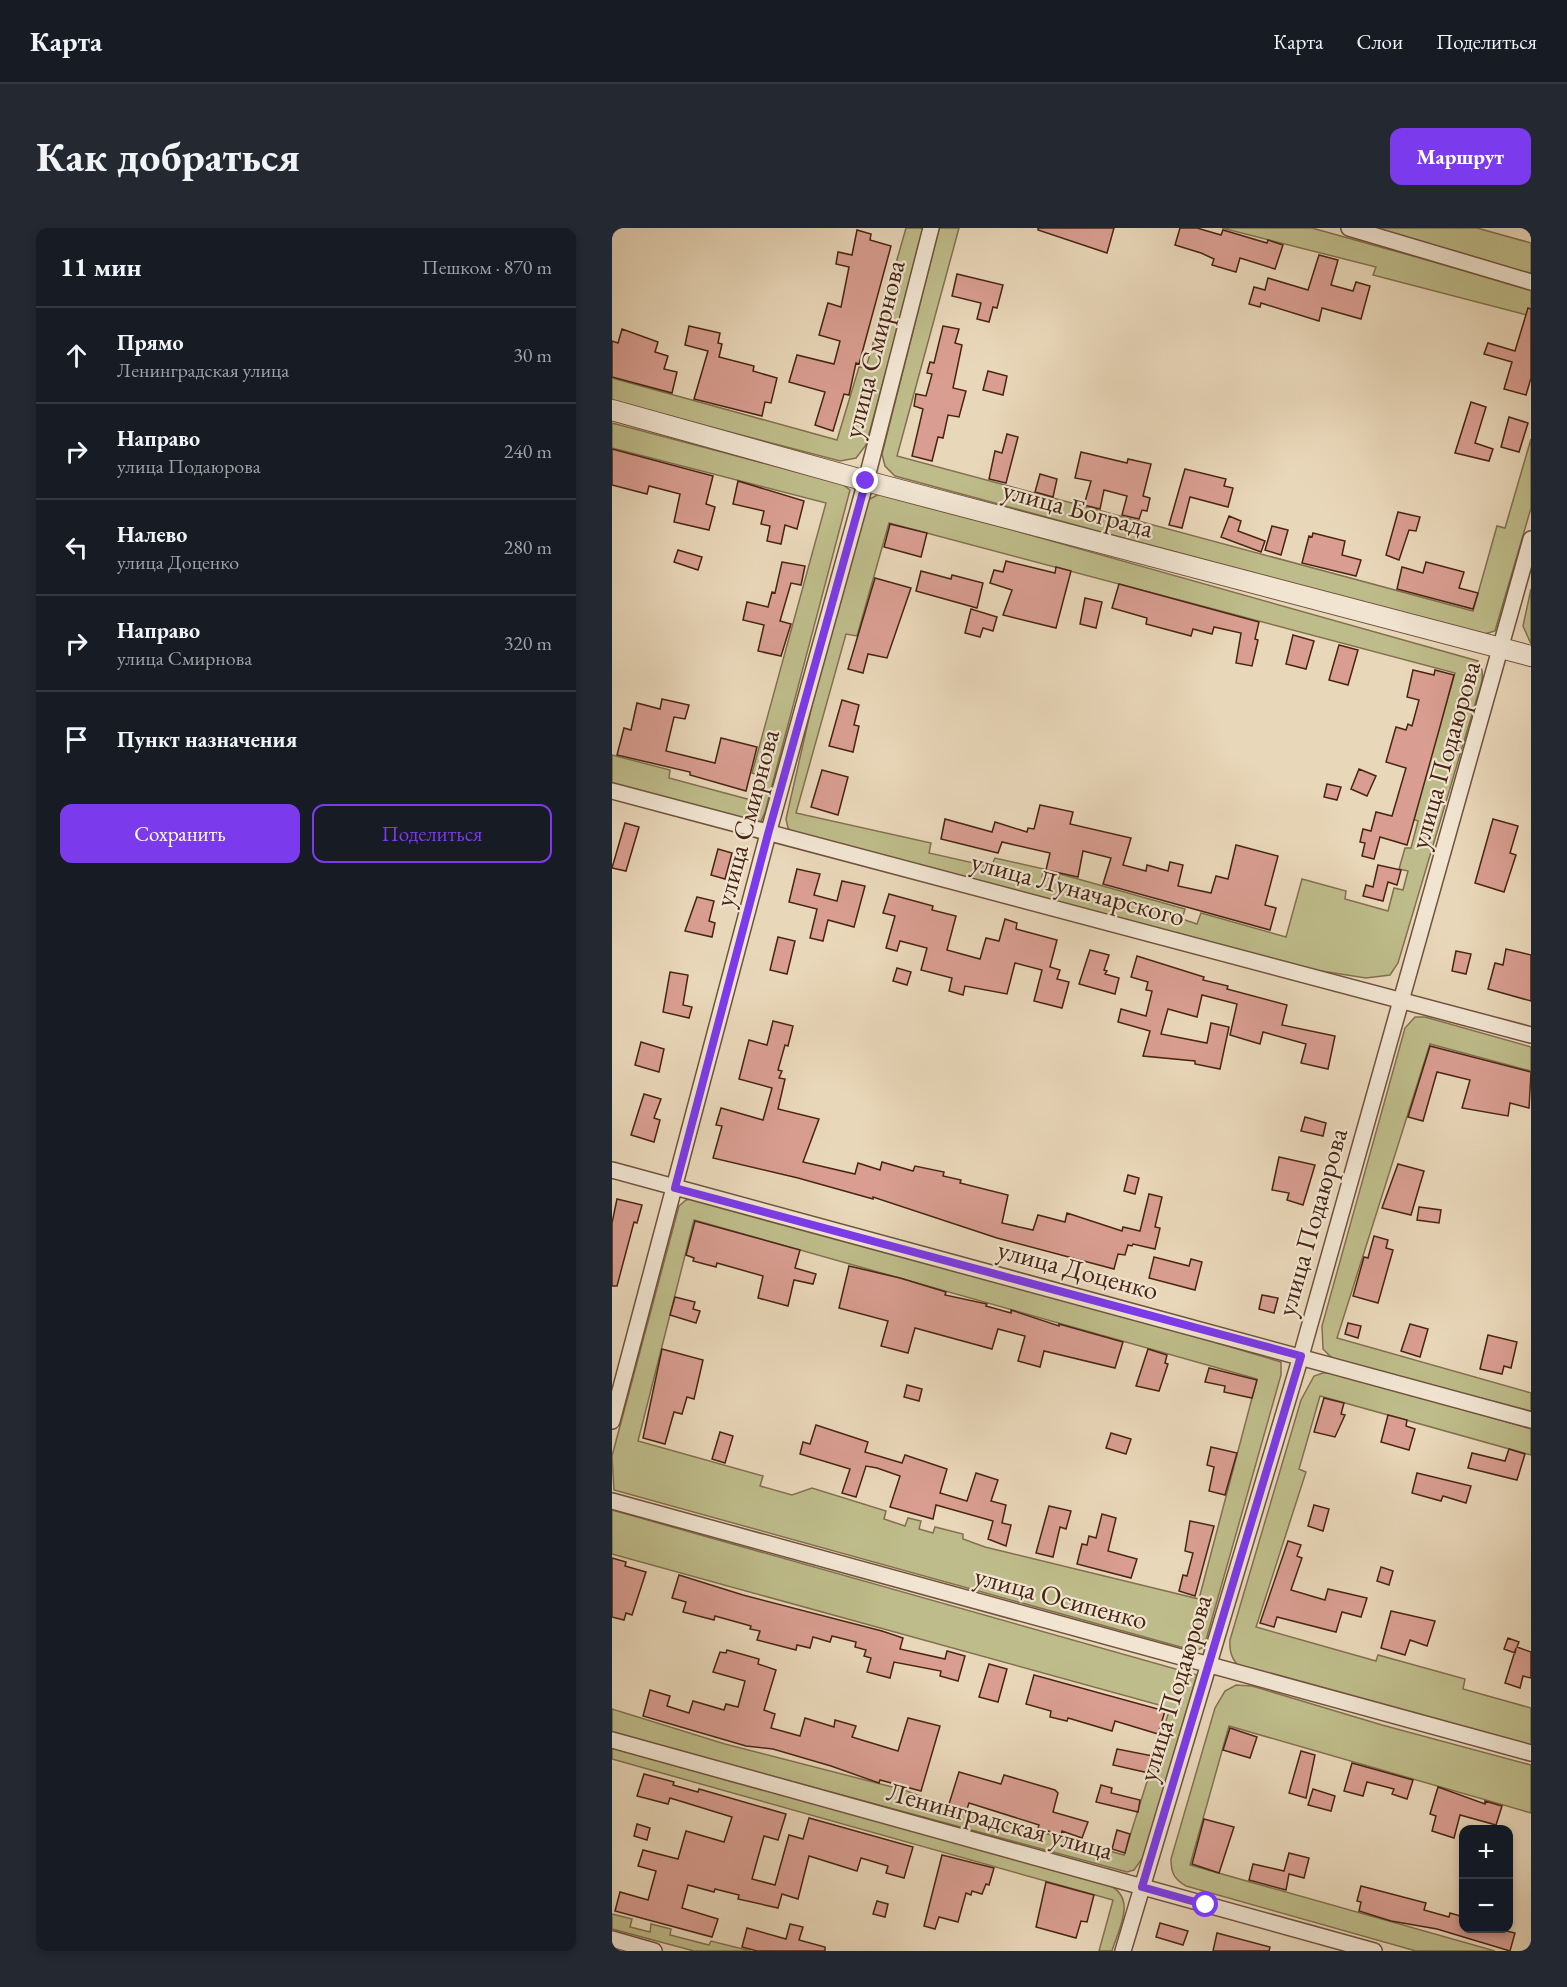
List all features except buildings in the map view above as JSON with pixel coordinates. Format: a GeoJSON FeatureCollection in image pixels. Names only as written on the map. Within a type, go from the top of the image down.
{"type":"FeatureCollection","features":[{"type":"Feature","properties":{"kind":"street","name":"улица Смирнова"},"geometry":{"type":"LineString","coordinates":[[612,1421],[768,834],[866,481],[931,228]]}},
{"type":"Feature","properties":{"kind":"street"},"geometry":{"type":"LineString","coordinates":[[1349,228],[1531,282]]}},
{"type":"Feature","properties":{"kind":"street","name":"улица Бограда"},"geometry":{"type":"LineString","coordinates":[[612,410],[866,481],[1531,656]]}},
{"type":"Feature","properties":{"kind":"street","name":"улица Подаюрова"},"geometry":{"type":"LineString","coordinates":[[1123,1951],[1301,1356],[1531,539]]}},
{"type":"Feature","properties":{"kind":"street","name":"улица Луначарского"},"geometry":{"type":"LineString","coordinates":[[612,791],[1531,1035]]}},
{"type":"Feature","properties":{"kind":"street","name":"улица Доценко"},"geometry":{"type":"LineString","coordinates":[[612,1170],[1531,1420]]}},
{"type":"Feature","properties":{"kind":"street","name":"улица Осипенко"},"geometry":{"type":"LineString","coordinates":[[612,1501],[1531,1753]]}},
{"type":"Feature","properties":{"kind":"street","name":"Ленинградская улица"},"geometry":{"type":"LineString","coordinates":[[612,1740],[1374,1951]]}},
{"type":"Feature","properties":{"kind":"street"},"geometry":{"type":"LineString","coordinates":[[612,1939],[654,1951]]}},
{"type":"Feature","properties":{"kind":"shaded area"},"geometry":{"type":"Polygon","coordinates":[[[906,228],[925,228],[866,445],[856,458],[840,461],[612,401],[612,378],[837,440],[859,367],[866,368],[906,228]]]}},
{"type":"Feature","properties":{"kind":"shaded area"},"geometry":{"type":"Polygon","coordinates":[[[939,228],[959,228],[897,456],[1473,611],[1497,526],[1505,528],[1531,439],[1531,508],[1495,631],[1481,635],[895,476],[885,466],[882,454],[939,228]]]}},
{"type":"Feature","properties":{"kind":"shaded area"},"geometry":{"type":"Polygon","coordinates":[[[1222,228],[1312,228],[1531,289],[1531,316],[1373,275],[1376,267],[1222,228]]]}},
{"type":"Feature","properties":{"kind":"shaded area"},"geometry":{"type":"Polygon","coordinates":[[[1361,228],[1477,228],[1531,243],[1531,275],[1361,228]]]}},
{"type":"Feature","properties":{"kind":"shaded area"},"geometry":{"type":"Polygon","coordinates":[[[612,423],[842,484],[850,490],[761,821],[752,823],[612,785],[612,755],[670,770],[669,778],[751,800],[758,775],[752,773],[826,503],[612,448],[612,423]]]}},
{"type":"Feature","properties":{"kind":"shaded area"},"geometry":{"type":"Polygon","coordinates":[[[881,493],[1478,661],[1482,671],[1481,686],[1398,963],[1390,975],[1366,978],[1302,968],[792,833],[786,819],[812,705],[868,500],[881,493]],[[889,523],[857,636],[846,634],[796,813],[931,843],[929,853],[991,867],[995,858],[1044,869],[1042,877],[1058,881],[1060,874],[1185,909],[1182,919],[1197,924],[1201,913],[1286,937],[1302,879],[1346,891],[1345,899],[1388,911],[1394,888],[1403,890],[1408,871],[1399,869],[1405,848],[1411,848],[1418,821],[1413,819],[1455,673],[889,523]]]}},
{"type":"Feature","properties":{"kind":"shaded area"},"geometry":{"type":"Polygon","coordinates":[[[1531,589],[1531,644],[1523,626],[1531,589]]]}},
{"type":"Feature","properties":{"kind":"shaded area"},"geometry":{"type":"Polygon","coordinates":[[[1415,1017],[1425,1017],[1531,1047],[1531,1071],[1430,1044],[1337,1338],[1531,1393],[1531,1411],[1345,1363],[1331,1357],[1323,1349],[1322,1326],[1405,1028],[1415,1017]]]}},
{"type":"Feature","properties":{"kind":"shaded area"},"geometry":{"type":"Polygon","coordinates":[[[694,1198],[1119,1314],[1281,1362],[1281,1375],[1204,1647],[1195,1651],[614,1490],[612,1456],[679,1206],[686,1200],[694,1198]],[[694,1220],[638,1441],[763,1476],[760,1486],[792,1495],[812,1488],[886,1511],[884,1519],[905,1526],[908,1518],[921,1521],[919,1529],[933,1533],[935,1527],[963,1534],[963,1539],[985,1547],[1199,1599],[1257,1379],[694,1220]]]}},
{"type":"Feature","properties":{"kind":"shaded area"},"geometry":{"type":"Polygon","coordinates":[[[1336,1373],[1531,1429],[1531,1455],[1320,1396],[1299,1469],[1306,1472],[1256,1627],[1376,1661],[1378,1655],[1465,1679],[1463,1689],[1531,1708],[1531,1750],[1240,1668],[1233,1658],[1230,1640],[1301,1400],[1314,1376],[1336,1373]]]}},
{"type":"Feature","properties":{"kind":"shaded area"},"geometry":{"type":"Polygon","coordinates":[[[612,1510],[1197,1675],[1144,1856],[1134,1870],[1127,1872],[612,1733],[612,1709],[725,1744],[904,1790],[947,1806],[1124,1855],[1170,1708],[612,1554],[612,1510]]]}},
{"type":"Feature","properties":{"kind":"shaded area"},"geometry":{"type":"Polygon","coordinates":[[[1236,1685],[1252,1686],[1382,1725],[1531,1765],[1531,1813],[1229,1726],[1190,1865],[1495,1951],[1416,1951],[1186,1886],[1179,1881],[1174,1875],[1171,1859],[1215,1708],[1225,1691],[1236,1685]]]}},
{"type":"Feature","properties":{"kind":"shaded area"},"geometry":{"type":"Polygon","coordinates":[[[612,1748],[1111,1886],[1119,1892],[1124,1907],[1124,1915],[1112,1951],[1099,1951],[1113,1900],[612,1759],[612,1748]]]}},
{"type":"Feature","properties":{"kind":"shaded area"},"geometry":{"type":"Polygon","coordinates":[[[612,1914],[632,1919],[630,1927],[650,1932],[651,1924],[671,1929],[670,1935],[709,1945],[711,1941],[751,1951],[694,1951],[612,1929],[612,1914]]]}},
{"type":"Feature","properties":{"kind":"route"},"geometry":{"type":"LineString","coordinates":[[866,481],[768,834],[675,1188],[1301,1356],[1142,1887],[1206,1905]]}}]}
